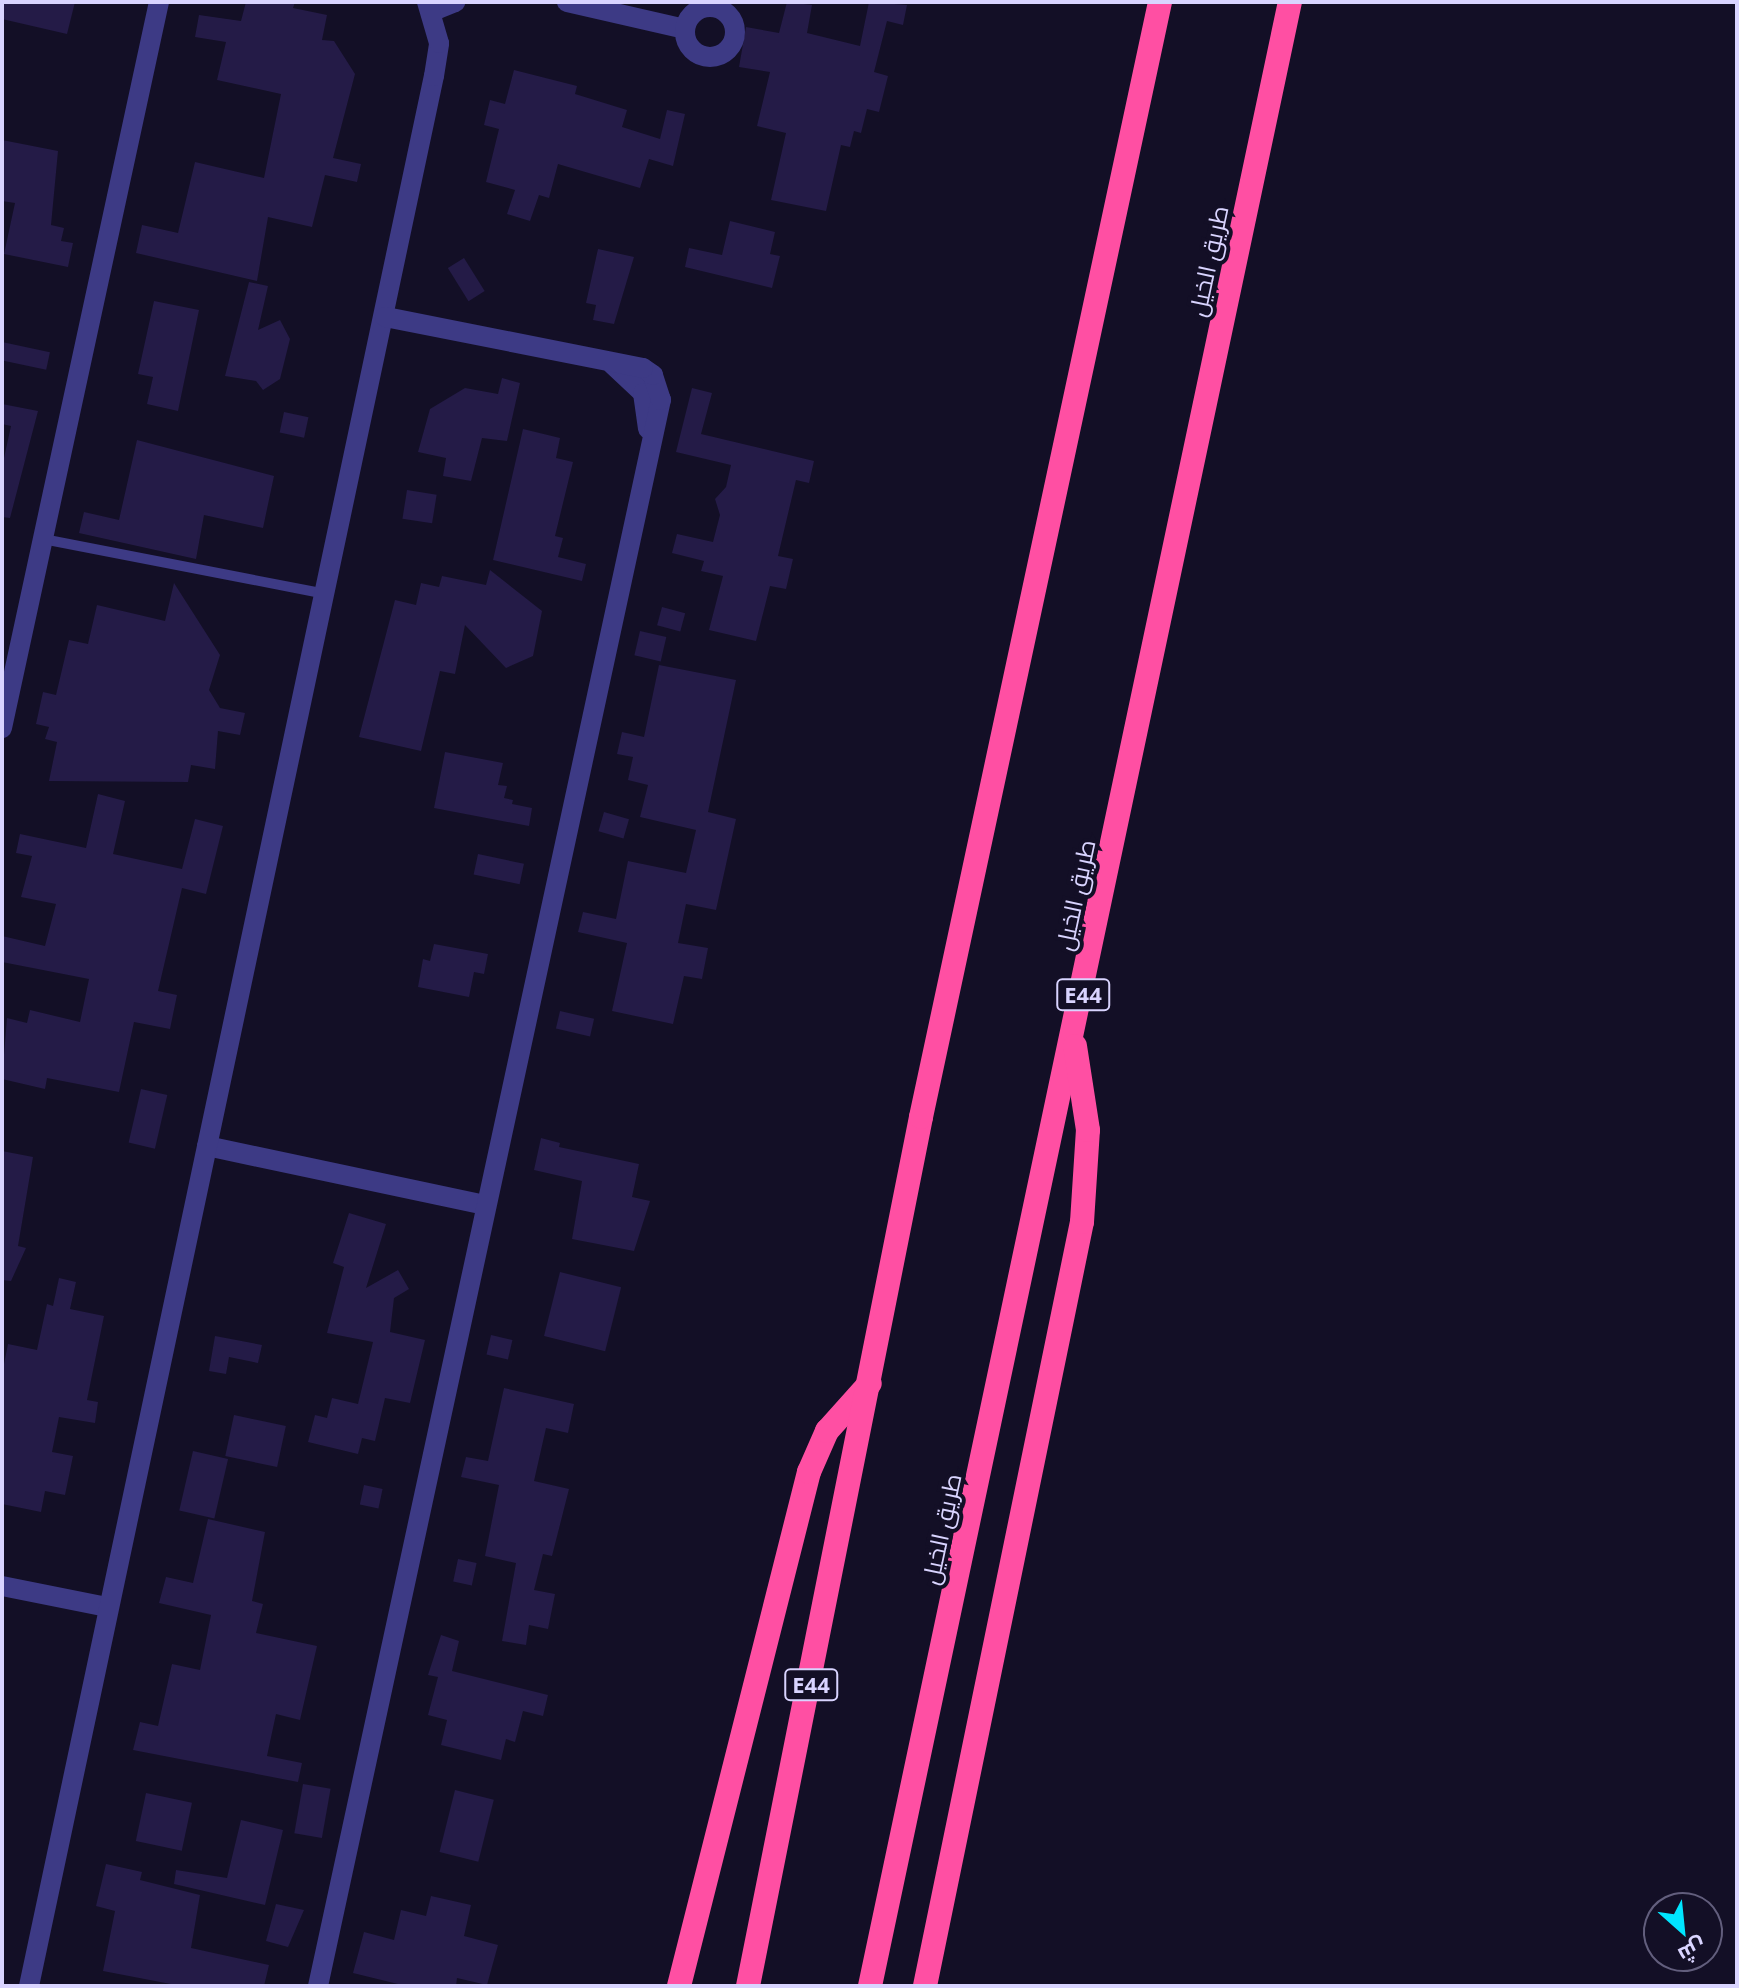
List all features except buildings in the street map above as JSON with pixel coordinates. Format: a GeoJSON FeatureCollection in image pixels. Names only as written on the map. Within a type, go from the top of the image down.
{"type":"FeatureCollection","features":[{"type":"Feature","properties":{"kind":"highway","name":"E44"},"geometry":{"type":"LineString","coordinates":[[748,1986],[960,935],[1160,2]]}},
{"type":"Feature","properties":{"kind":"highway","name":"طريق الخيل"},"geometry":{"type":"LineString","coordinates":[[870,1986],[1073,1040],[1290,2]]}},
{"type":"Feature","properties":{"kind":"highway"},"geometry":{"type":"LineString","coordinates":[[925,1986],[1086,1191],[1088,1130],[1073,1040]]}},
{"type":"Feature","properties":{"kind":"highway"},"geometry":{"type":"LineString","coordinates":[[679,1986],[806,1482],[827,1431],[870,1383]]}},
{"type":"Feature","properties":{"kind":"street"},"geometry":{"type":"LineString","coordinates":[[2,728],[11,644],[43,539],[159,2]]}},
{"type":"Feature","properties":{"kind":"street"},"geometry":{"type":"LineString","coordinates":[[29,1986],[107,1607],[385,317],[439,43],[430,6],[455,2]]}},
{"type":"Feature","properties":{"kind":"street"},"geometry":{"type":"LineString","coordinates":[[567,2],[685,29]]}},
{"type":"Feature","properties":{"kind":"street"},"geometry":{"type":"LineString","coordinates":[[718,5],[731,18],[735,35],[720,55],[695,52],[685,29],[700,9],[718,5]]}},
{"type":"Feature","properties":{"kind":"street"},"geometry":{"type":"LineString","coordinates":[[318,1986],[648,441],[661,400],[659,387],[643,368],[385,317]]}},
{"type":"Feature","properties":{"kind":"street"},"geometry":{"type":"LineString","coordinates":[[207,1146],[484,1205]]}},
{"type":"Feature","properties":{"kind":"street"},"geometry":{"type":"LineString","coordinates":[[2,1586],[107,1607]]}},
{"type":"Feature","properties":{"kind":"lane"},"geometry":{"type":"LineString","coordinates":[[43,539],[325,594]]}}]}
